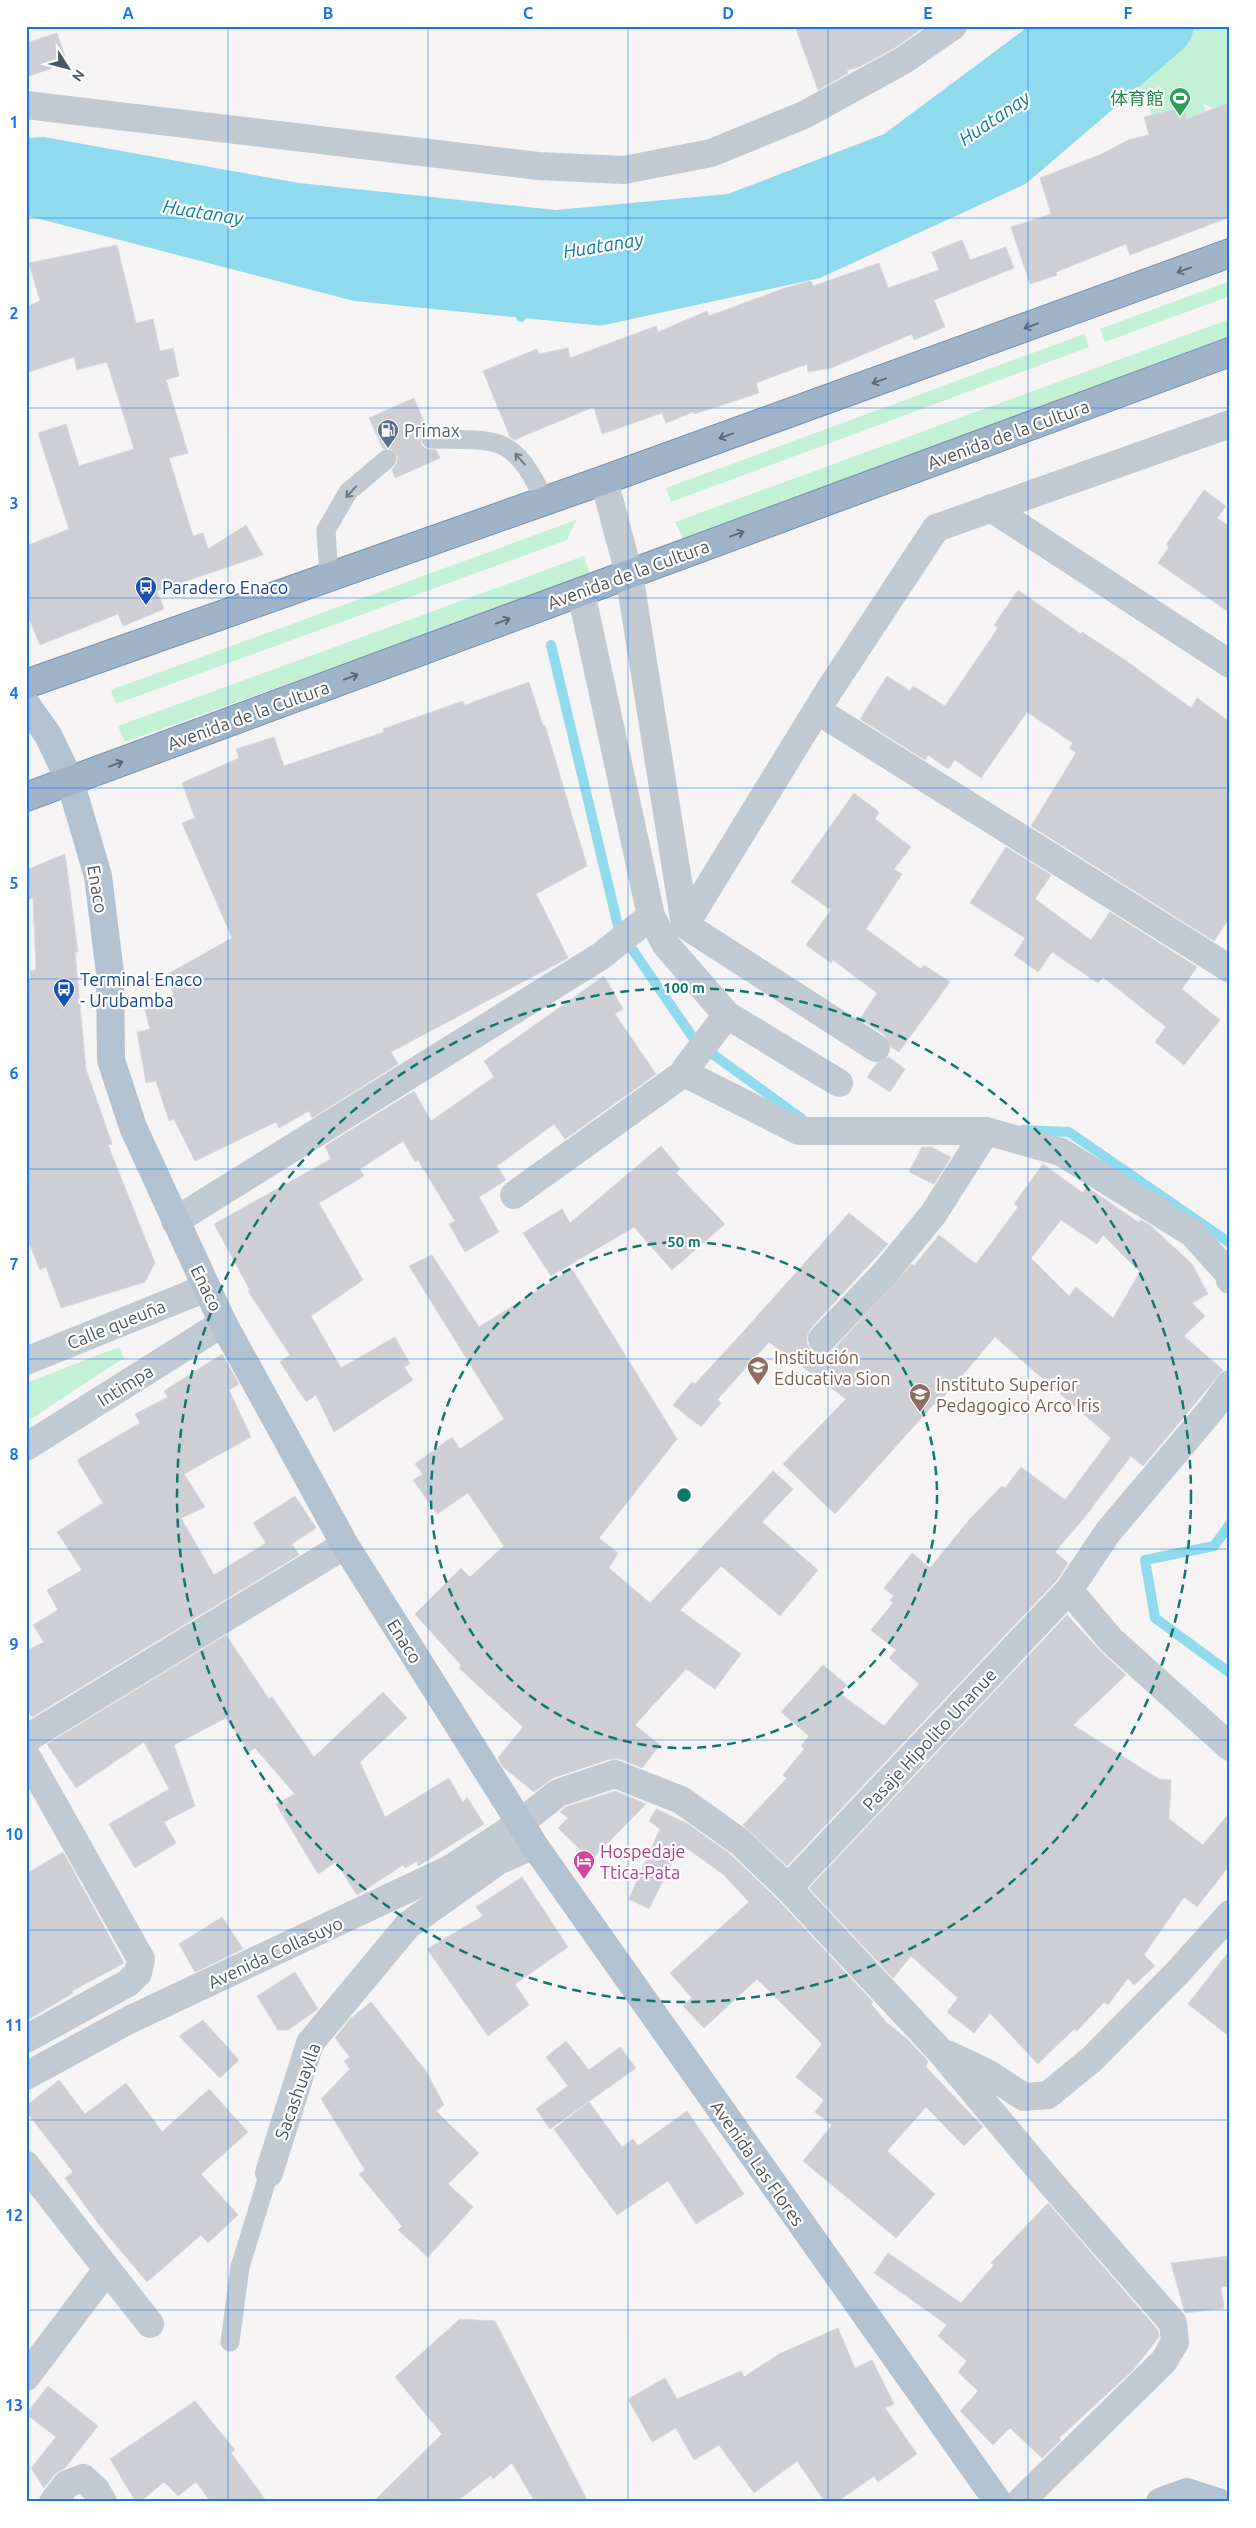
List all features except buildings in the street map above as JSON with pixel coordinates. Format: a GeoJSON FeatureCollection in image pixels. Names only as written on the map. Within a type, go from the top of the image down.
{"type":"FeatureCollection","features":[{"type":"Feature","properties":{"kind":"highway"},"geometry":{"type":"LineString","coordinates":[[26,684],[604,480],[1230,253]]}},
{"type":"Feature","properties":{"kind":"highway","name":"Avenida de la Cultura"},"geometry":{"type":"LineString","coordinates":[[26,797],[1230,352]]}},
{"type":"Feature","properties":{"kind":"main road","name":"Enaco"},"geometry":{"type":"LineString","coordinates":[[26,704],[48,735],[70,781],[98,876],[110,973],[111,1060],[133,1127],[206,1288],[345,1545],[527,1834]]}},
{"type":"Feature","properties":{"kind":"main road","name":"Avenida Las Flores"},"geometry":{"type":"LineString","coordinates":[[527,1834],[998,2502]]}},
{"type":"Feature","properties":{"kind":"main road"},"geometry":{"type":"LineString","coordinates":[[1160,2502],[1187,2492],[1218,2502]]}},
{"type":"Feature","properties":{"kind":"street"},"geometry":{"type":"LineString","coordinates":[[26,105],[538,166],[624,170],[711,153],[804,115],[904,60],[953,26]]}},
{"type":"Feature","properties":{"kind":"street"},"geometry":{"type":"LineString","coordinates":[[685,925],[818,711],[936,528],[1230,424]]}},
{"type":"Feature","properties":{"kind":"street"},"geometry":{"type":"LineString","coordinates":[[604,480],[629,574],[685,925],[876,1048]]}},
{"type":"Feature","properties":{"kind":"street"},"geometry":{"type":"LineString","coordinates":[[990,508],[1230,664]]}},
{"type":"Feature","properties":{"kind":"street"},"geometry":{"type":"LineString","coordinates":[[581,592],[647,920],[725,1019],[839,1083]]}},
{"type":"Feature","properties":{"kind":"street"},"geometry":{"type":"LineString","coordinates":[[818,711],[1230,969]]}},
{"type":"Feature","properties":{"kind":"street"},"geometry":{"type":"LineString","coordinates":[[175,1221],[601,956],[647,920]]}},
{"type":"Feature","properties":{"kind":"street"},"geometry":{"type":"LineString","coordinates":[[514,1195],[685,1071],[725,1019]]}},
{"type":"Feature","properties":{"kind":"street"},"geometry":{"type":"LineString","coordinates":[[685,1071],[799,1131],[986,1131],[1061,1152],[1192,1233],[1228,1272],[1230,1280]]}},
{"type":"Feature","properties":{"kind":"street"},"geometry":{"type":"LineString","coordinates":[[822,1339],[884,1274],[934,1213],[986,1131]]}},
{"type":"Feature","properties":{"kind":"street","name":"Calle queuña"},"geometry":{"type":"LineString","coordinates":[[26,1361],[206,1288]]}},
{"type":"Feature","properties":{"kind":"street","name":"Intimpa"},"geometry":{"type":"LineString","coordinates":[[26,1447],[224,1323]]}},
{"type":"Feature","properties":{"kind":"street","name":"Pasaje Hipolito Unanue"},"geometry":{"type":"LineString","coordinates":[[788,1888],[1069,1590],[1108,1532],[1212,1410],[1230,1384]]}},
{"type":"Feature","properties":{"kind":"street"},"geometry":{"type":"LineString","coordinates":[[26,1739],[345,1545]]}},
{"type":"Feature","properties":{"kind":"street"},"geometry":{"type":"LineString","coordinates":[[1069,1590],[1111,1640],[1230,1747]]}},
{"type":"Feature","properties":{"kind":"street"},"geometry":{"type":"LineString","coordinates":[[26,1755],[141,1959],[138,1973],[128,1983],[26,2039]]}},
{"type":"Feature","properties":{"kind":"street"},"geometry":{"type":"LineString","coordinates":[[527,1834],[558,1793],[615,1774],[681,1800],[740,1842],[788,1888],[940,2051],[1050,2182],[1174,2323],[1175,2342],[1164,2361],[1020,2502]]}},
{"type":"Feature","properties":{"kind":"street","name":"Avenida Collasuyo"},"geometry":{"type":"LineString","coordinates":[[26,2076],[130,2020],[527,1834]]}},
{"type":"Feature","properties":{"kind":"street","name":"Sacashuaylla"},"geometry":{"type":"LineString","coordinates":[[269,2173],[310,2043],[408,1924],[498,1861],[527,1834]]}},
{"type":"Feature","properties":{"kind":"street"},"geometry":{"type":"LineString","coordinates":[[940,2051],[989,2074],[1024,2097],[1048,2095],[1092,2059],[1178,1972],[1230,1914]]}},
{"type":"Feature","properties":{"kind":"street"},"geometry":{"type":"LineString","coordinates":[[26,2165],[106,2271],[150,2324]]}},
{"type":"Feature","properties":{"kind":"street"},"geometry":{"type":"LineString","coordinates":[[26,2377],[106,2271]]}},
{"type":"Feature","properties":{"kind":"street"},"geometry":{"type":"LineString","coordinates":[[53,2502],[67,2484],[83,2478],[100,2496]]}},
{"type":"Feature","properties":{"kind":"lane"},"geometry":{"type":"LineString","coordinates":[[431,439],[490,440],[513,451],[531,471],[545,501]]}},
{"type":"Feature","properties":{"kind":"lane"},"geometry":{"type":"LineString","coordinates":[[329,577],[326,530],[348,492],[387,460]]}},
{"type":"Feature","properties":{"kind":"lane","name":"Sacashuaylla"},"geometry":{"type":"LineString","coordinates":[[230,2342],[240,2267],[269,2173]]}},
{"type":"Feature","properties":{"kind":"green space"},"geometry":{"type":"Polygon","coordinates":[[[1163,26],[1230,26],[1230,114],[1203,104],[1213,130],[1164,148],[1142,89],[1131,83],[1131,103],[1038,134],[1163,26]]]}},
{"type":"Feature","properties":{"kind":"green space"},"geometry":{"type":"Polygon","coordinates":[[[1230,281],[1230,296],[1105,342],[1100,329],[1230,281]]]}},
{"type":"Feature","properties":{"kind":"green space"},"geometry":{"type":"Polygon","coordinates":[[[1230,319],[1230,338],[685,543],[675,522],[1230,319]]]}},
{"type":"Feature","properties":{"kind":"green space"},"geometry":{"type":"Polygon","coordinates":[[[1084,334],[1089,347],[671,502],[666,488],[1084,334]]]}},
{"type":"Feature","properties":{"kind":"green space"},"geometry":{"type":"Polygon","coordinates":[[[576,520],[567,540],[116,704],[111,690],[576,520]]]}},
{"type":"Feature","properties":{"kind":"green space"},"geometry":{"type":"Polygon","coordinates":[[[584,556],[590,575],[125,742],[118,726],[584,556]]]}},
{"type":"Feature","properties":{"kind":"green space"},"geometry":{"type":"Polygon","coordinates":[[[119,1347],[124,1358],[26,1422],[26,1383],[119,1347]]]}},
{"type":"Feature","properties":{"kind":"water","name":"Huatanay"},"geometry":{"type":"Polygon","coordinates":[[[1029,26],[1163,26],[1009,158],[810,249],[599,295],[360,271],[26,184],[26,138],[44,137],[299,183],[556,210],[728,194],[884,134],[1029,26]]]}},
{"type":"Feature","properties":{"kind":"waterway","name":"Huatanay"},"geometry":{"type":"LineString","coordinates":[[26,184],[360,271],[599,295],[810,249],[1009,158],[1163,26]]}},
{"type":"Feature","properties":{"kind":"waterway"},"geometry":{"type":"LineString","coordinates":[[516,275],[521,317]]}},
{"type":"Feature","properties":{"kind":"waterway"},"geometry":{"type":"LineString","coordinates":[[551,645],[619,930],[696,1042],[802,1119]]}},
{"type":"Feature","properties":{"kind":"waterway"},"geometry":{"type":"LineString","coordinates":[[1023,1130],[1069,1132],[1230,1243]]}},
{"type":"Feature","properties":{"kind":"waterway"},"geometry":{"type":"LineString","coordinates":[[1230,1524],[1214,1546],[1145,1560],[1155,1618],[1230,1673]]}},
{"type":"Feature","properties":{"kind":"place","name":"体育館"},"geometry":{"type":"Point","coordinates":[1180,117]}},
{"type":"Feature","properties":{"kind":"place","name":"Primax"},"geometry":{"type":"Point","coordinates":[388,449]}},
{"type":"Feature","properties":{"kind":"place","name":"Paradero Enaco"},"geometry":{"type":"Point","coordinates":[146,606]}},
{"type":"Feature","properties":{"kind":"place","name":"Terminal Enaco - Urubamba"},"geometry":{"type":"Point","coordinates":[64,1008]}},
{"type":"Feature","properties":{"kind":"place","name":"Institución Educativa Sion"},"geometry":{"type":"Point","coordinates":[758,1386]}},
{"type":"Feature","properties":{"kind":"place","name":"Instituto Superior Pedagogico Arco Iris"},"geometry":{"type":"Point","coordinates":[920,1413]}},
{"type":"Feature","properties":{"kind":"place","name":"Hospedaje Ttica-Pata"},"geometry":{"type":"Point","coordinates":[584,1880]}}]}
